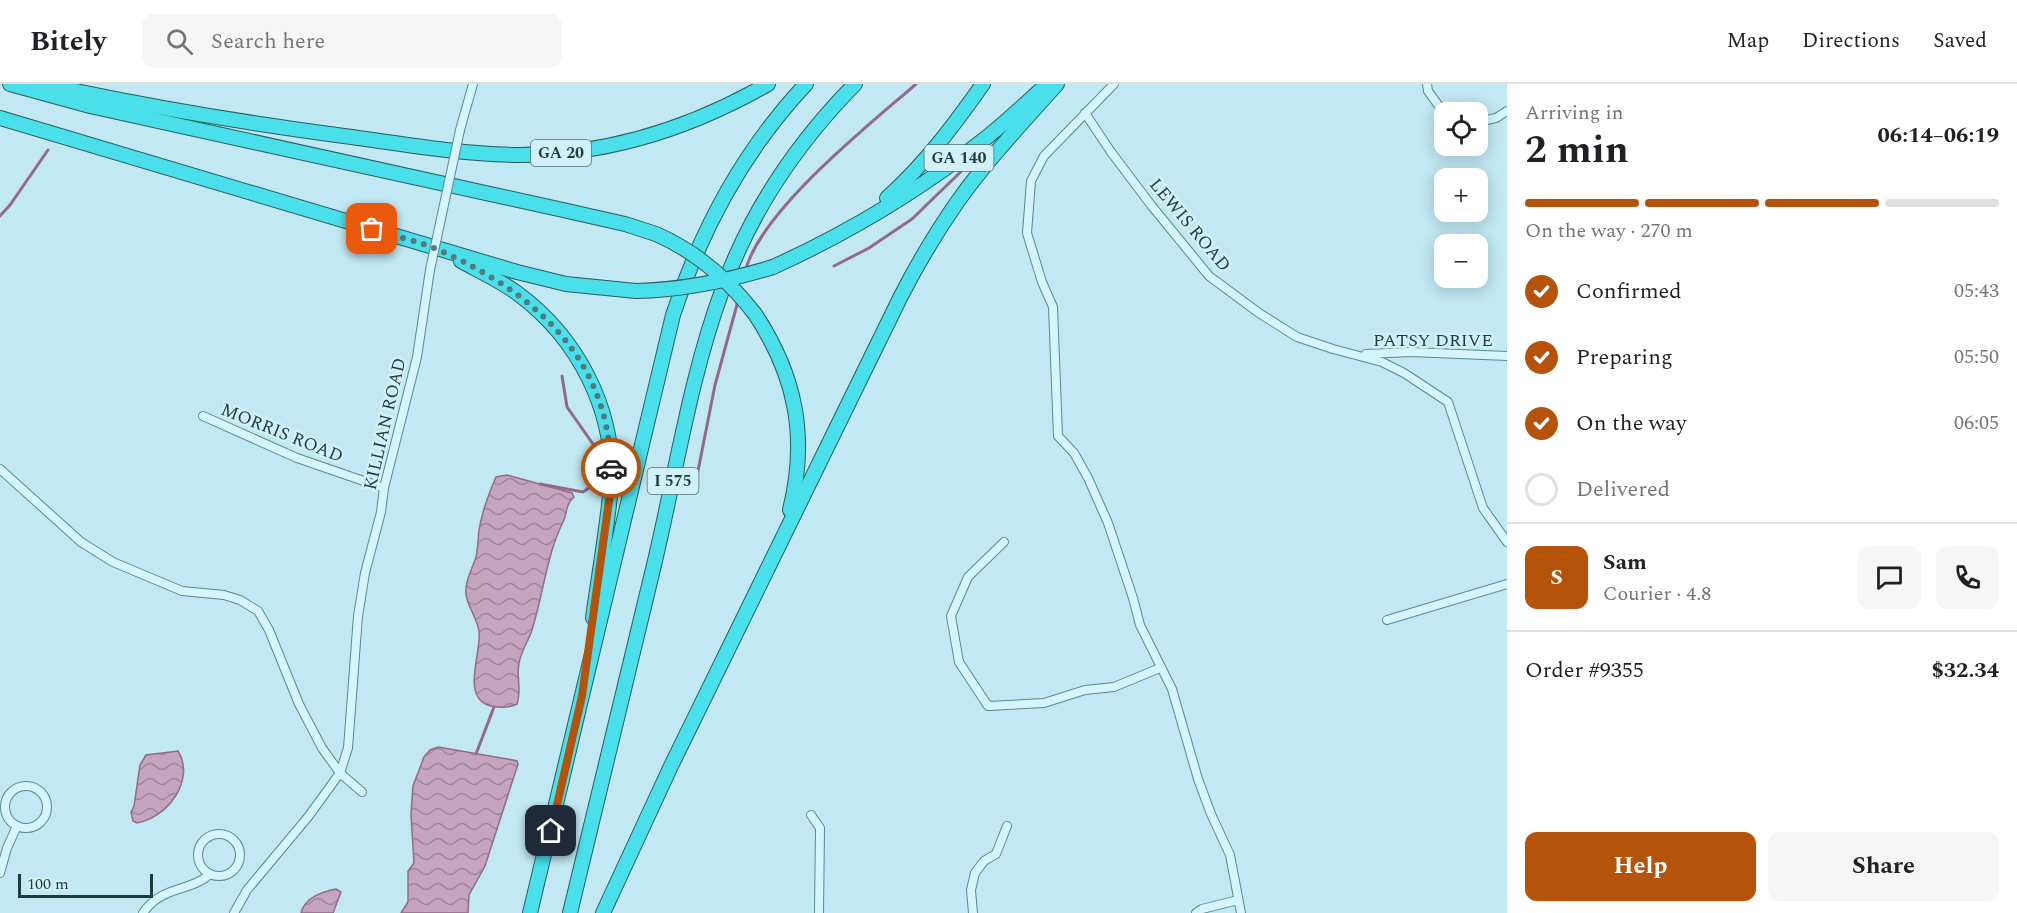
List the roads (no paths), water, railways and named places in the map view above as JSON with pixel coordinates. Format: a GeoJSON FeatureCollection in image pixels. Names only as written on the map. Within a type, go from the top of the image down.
{"type":"FeatureCollection","features":[{"type":"Feature","properties":{"kind":"highway"},"geometry":{"type":"LineString","coordinates":[[10,84],[90,106],[626,224],[656,234],[686,249],[716,271],[737,291],[755,314],[781,361],[796,411],[798,468],[796,486],[784,532]]}},
{"type":"Feature","properties":{"kind":"highway","name":"GA 20"},"geometry":{"type":"LineString","coordinates":[[43,84],[136,105],[245,122],[448,150],[518,155],[584,150],[647,137],[708,115],[768,84]]}},
{"type":"Feature","properties":{"kind":"highway","name":"I 575"},"geometry":{"type":"LineString","coordinates":[[530,913],[662,355],[686,274],[716,209],[728,190],[766,133],[806,84]]}},
{"type":"Feature","properties":{"kind":"highway","name":"I 575"},"geometry":{"type":"LineString","coordinates":[[570,913],[655,564],[696,377],[712,319],[739,249],[775,183],[832,108],[855,84]]}},
{"type":"Feature","properties":{"kind":"highway"},"geometry":{"type":"LineString","coordinates":[[0,118],[440,251],[566,284],[636,291],[699,286],[773,267],[861,221],[939,146],[983,84]]}},
{"type":"Feature","properties":{"kind":"highway","name":"GA 140"},"geometry":{"type":"LineString","coordinates":[[861,221],[956,161],[1048,84]]}},
{"type":"Feature","properties":{"kind":"highway"},"geometry":{"type":"LineString","coordinates":[[603,913],[666,776],[901,296],[931,242],[959,199],[1057,84]]}},
{"type":"Feature","properties":{"kind":"highway"},"geometry":{"type":"LineString","coordinates":[[440,251],[507,286],[544,315],[578,357],[600,404],[608,437],[611,486],[582,696]]}},
{"type":"Feature","properties":{"kind":"street","name":"KILLIAN ROAD"},"geometry":{"type":"LineString","coordinates":[[234,913],[247,890],[308,817],[340,773],[348,748],[358,616],[365,573],[417,357],[430,270],[460,130],[473,84]]}},
{"type":"Feature","properties":{"kind":"street"},"geometry":{"type":"LineString","coordinates":[[1114,84],[1044,156],[1031,181],[1028,233],[1042,282],[1053,307],[1058,436],[1074,453],[1088,478],[1108,523],[1140,625],[1172,689],[1198,779],[1230,855],[1241,913]]}},
{"type":"Feature","properties":{"kind":"street"},"geometry":{"type":"LineString","coordinates":[[1427,84],[1428,91],[1436,102]]}},
{"type":"Feature","properties":{"kind":"street"},"geometry":{"type":"LineString","coordinates":[[1488,120],[1507,111]]}},
{"type":"Feature","properties":{"kind":"street","name":"LEWIS ROAD"},"geometry":{"type":"LineString","coordinates":[[1085,113],[1131,178],[1209,276],[1259,313],[1297,337],[1382,362],[1404,373],[1448,402],[1483,508],[1503,531],[1507,542]]}},
{"type":"Feature","properties":{"kind":"street","name":"PATSY DRIVE"},"geometry":{"type":"LineString","coordinates":[[1359,355],[1411,352],[1507,356]]}},
{"type":"Feature","properties":{"kind":"street","name":"MORRIS ROAD"},"geometry":{"type":"LineString","coordinates":[[203,416],[297,458],[384,488]]}},
{"type":"Feature","properties":{"kind":"street"},"geometry":{"type":"LineString","coordinates":[[0,469],[81,542],[113,562],[183,591],[224,595],[240,600],[258,610],[270,630],[299,704],[322,748],[340,773],[362,792]]}},
{"type":"Feature","properties":{"kind":"street"},"geometry":{"type":"LineString","coordinates":[[1004,542],[968,577],[951,616],[959,662],[988,706],[1044,703],[1085,690],[1114,687],[1160,669]]}},
{"type":"Feature","properties":{"kind":"street"},"geometry":{"type":"LineString","coordinates":[[1387,620],[1507,584]]}},
{"type":"Feature","properties":{"kind":"street"},"geometry":{"type":"LineString","coordinates":[[26,785],[33,786],[39,789],[47,801],[47,815],[43,821],[31,828],[17,826],[7,816],[5,802],[13,790],[26,785]]}},
{"type":"Feature","properties":{"kind":"street"},"geometry":{"type":"LineString","coordinates":[[811,815],[820,828],[819,913]]}},
{"type":"Feature","properties":{"kind":"street"},"geometry":{"type":"LineString","coordinates":[[0,873],[7,848],[17,826]]}},
{"type":"Feature","properties":{"kind":"street"},"geometry":{"type":"LineString","coordinates":[[973,913],[971,890],[975,873],[984,861],[996,854],[1007,826]]}},
{"type":"Feature","properties":{"kind":"street"},"geometry":{"type":"LineString","coordinates":[[213,836],[229,837],[239,849],[238,865],[226,875],[210,874],[199,862],[198,854],[201,846],[213,836]]}},
{"type":"Feature","properties":{"kind":"street"},"geometry":{"type":"LineString","coordinates":[[143,913],[158,898],[177,888],[202,881],[210,874]]}},
{"type":"Feature","properties":{"kind":"street"},"geometry":{"type":"LineString","coordinates":[[1197,913],[1202,909],[1238,900]]}},
{"type":"Feature","properties":{"kind":"water"},"geometry":{"type":"Polygon","coordinates":[[[507,475],[572,493],[574,497],[568,506],[557,535],[531,633],[520,659],[517,704],[501,707],[491,706],[476,694],[474,674],[479,631],[467,599],[466,588],[476,557],[480,523],[488,496],[496,477],[507,475]]]}},
{"type":"Feature","properties":{"kind":"water"},"geometry":{"type":"Polygon","coordinates":[[[438,747],[513,760],[518,764],[485,866],[469,895],[468,913],[401,913],[408,902],[408,871],[414,863],[411,814],[413,786],[424,757],[430,750],[438,747]]]}},
{"type":"Feature","properties":{"kind":"water"},"geometry":{"type":"Polygon","coordinates":[[[178,751],[183,762],[183,774],[176,796],[159,814],[137,823],[133,821],[131,812],[134,806],[140,765],[146,755],[178,751]]]}},
{"type":"Feature","properties":{"kind":"water"},"geometry":{"type":"Polygon","coordinates":[[[336,889],[341,892],[333,913],[301,913],[310,899],[336,889]]]}},
{"type":"Feature","properties":{"kind":"waterway"},"geometry":{"type":"LineString","coordinates":[[745,272],[755,248],[771,223],[793,197],[845,146],[916,84]]}},
{"type":"Feature","properties":{"kind":"waterway"},"geometry":{"type":"LineString","coordinates":[[0,216],[48,150]]}},
{"type":"Feature","properties":{"kind":"waterway"},"geometry":{"type":"LineString","coordinates":[[834,266],[869,248],[912,219],[974,159]]}},
{"type":"Feature","properties":{"kind":"waterway"},"geometry":{"type":"LineString","coordinates":[[696,481],[715,385],[738,301]]}},
{"type":"Feature","properties":{"kind":"waterway"},"geometry":{"type":"LineString","coordinates":[[540,484],[583,492],[596,483],[597,462],[593,444],[567,407],[562,376]]}},
{"type":"Feature","properties":{"kind":"waterway"},"geometry":{"type":"LineString","coordinates":[[476,754],[494,707]]}}]}
